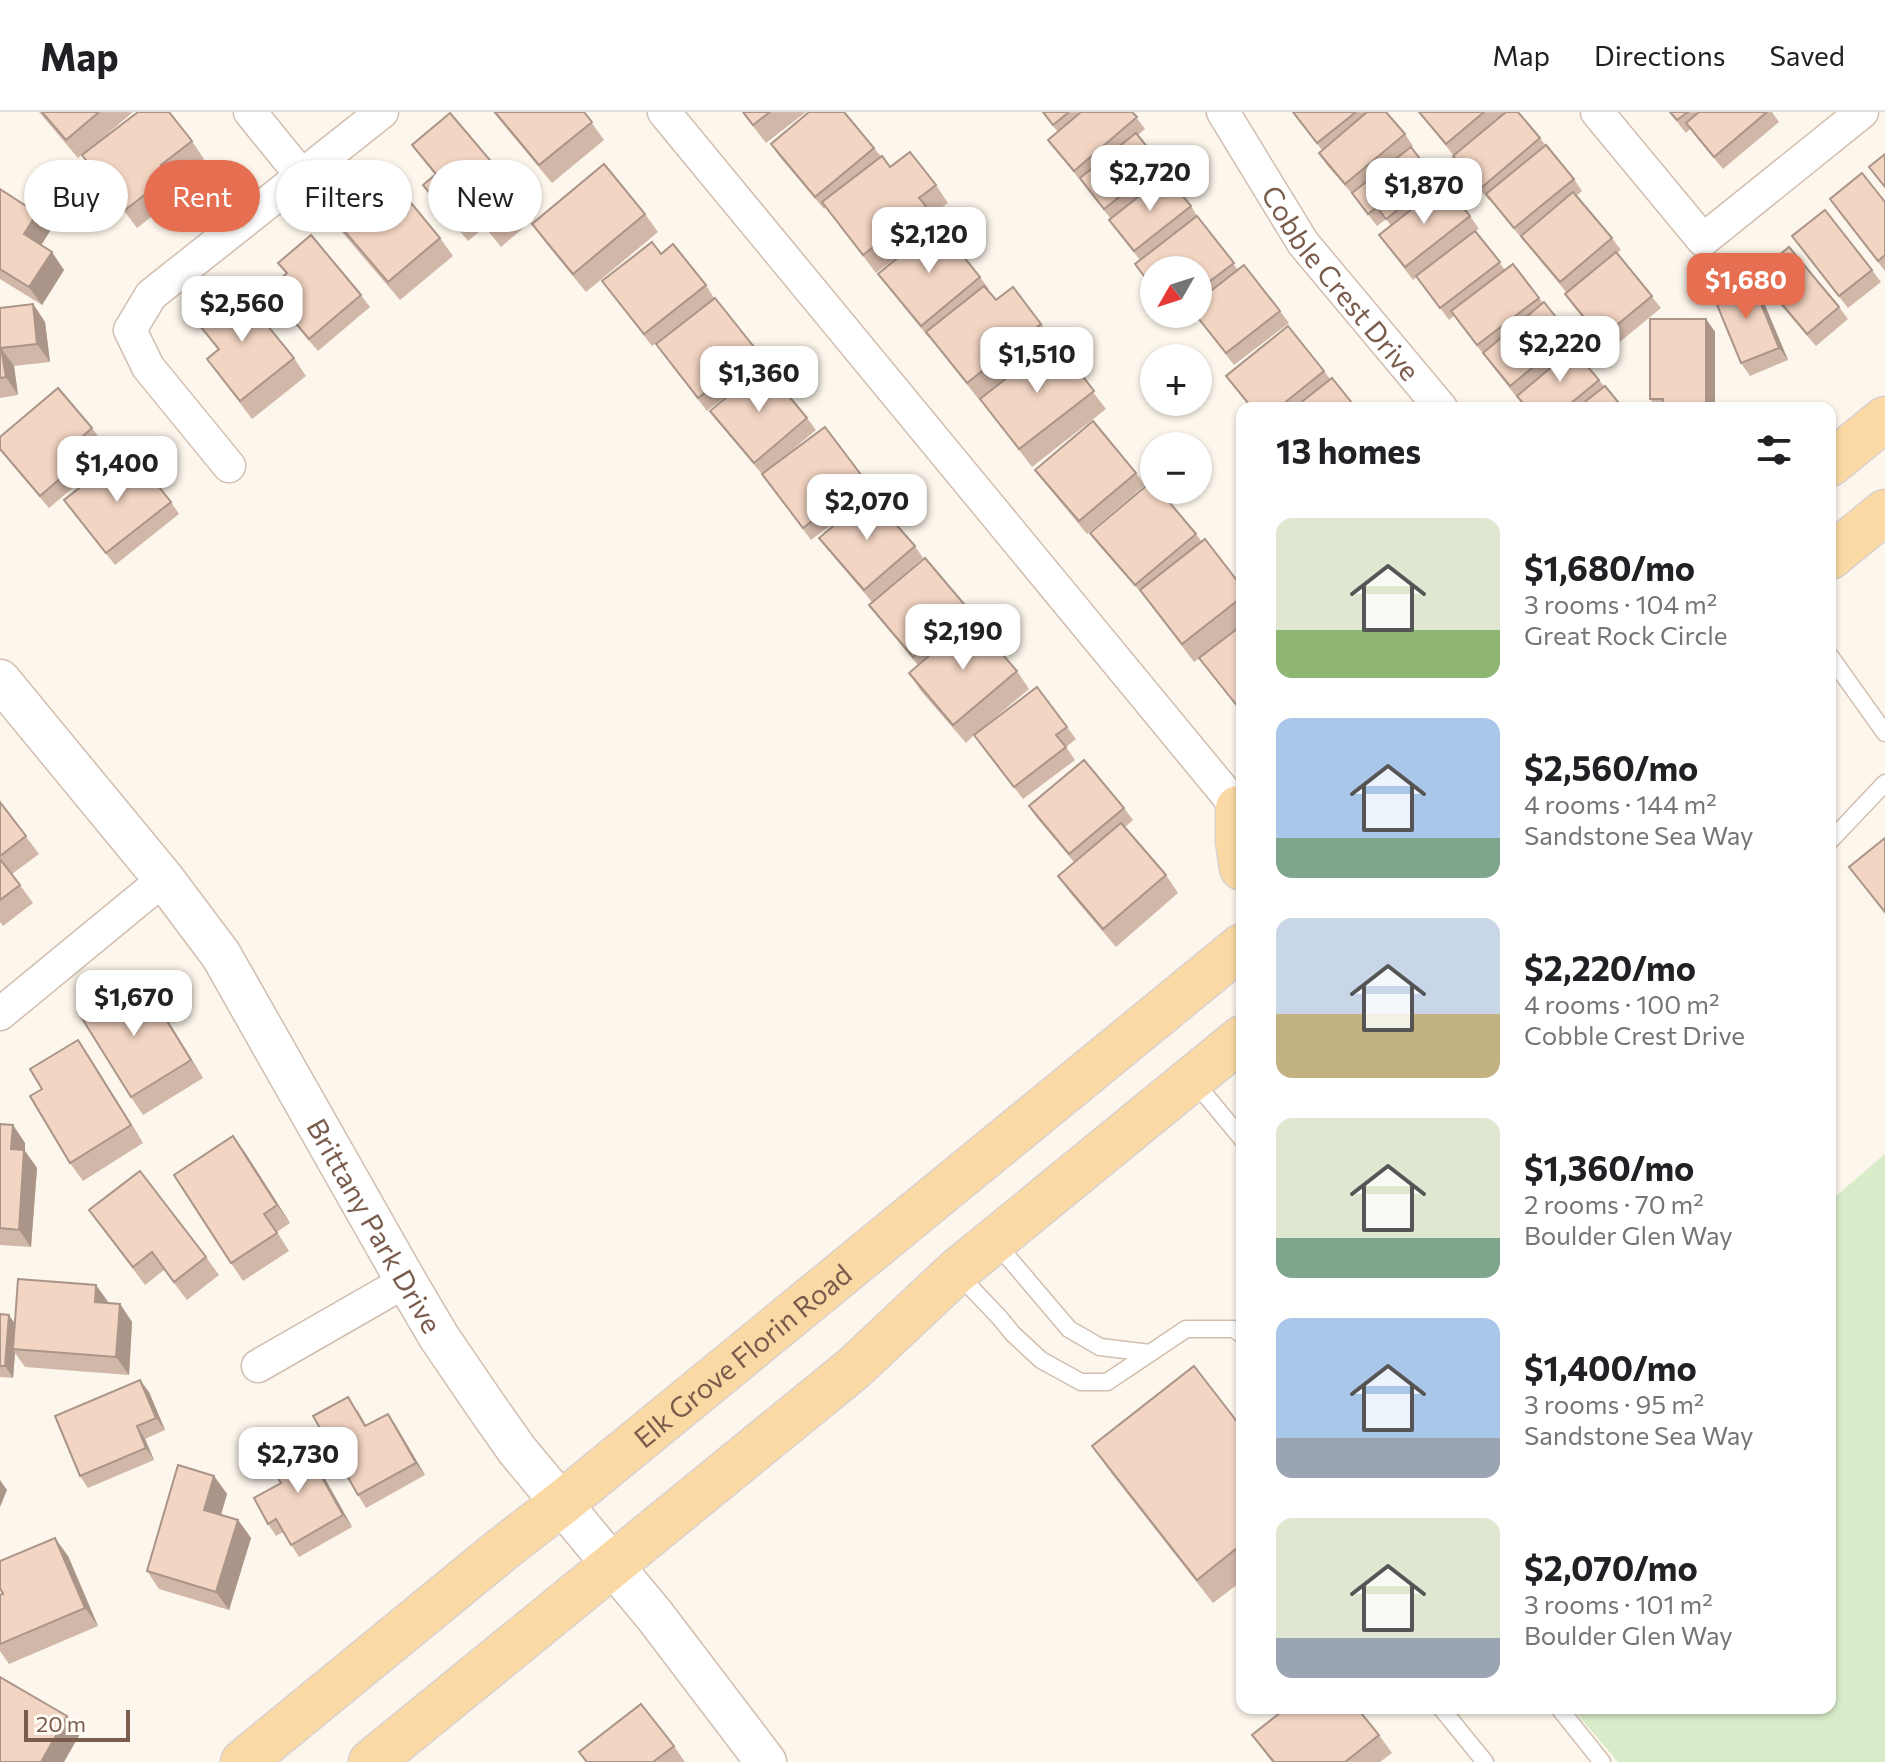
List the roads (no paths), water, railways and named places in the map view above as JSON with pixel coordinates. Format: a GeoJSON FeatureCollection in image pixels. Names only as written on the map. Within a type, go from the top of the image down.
{"type":"FeatureCollection","features":[{"type":"Feature","properties":{"kind":"main road"},"geometry":{"type":"LineString","coordinates":[[1836,459],[1885,419]]}},
{"type":"Feature","properties":{"kind":"main road"},"geometry":{"type":"LineString","coordinates":[[1836,552],[1885,512]]}},
{"type":"Feature","properties":{"kind":"main road"},"geometry":{"type":"LineString","coordinates":[[1227,958],[1236,935]]}},
{"type":"Feature","properties":{"kind":"main road","name":"Elk Grove Florin Road"},"geometry":{"type":"LineString","coordinates":[[243,1762],[1227,958]]}},
{"type":"Feature","properties":{"kind":"main road"},"geometry":{"type":"LineString","coordinates":[[371,1762],[854,1368],[956,1272],[1236,1043]]}},
{"type":"Feature","properties":{"kind":"street"},"geometry":{"type":"LineString","coordinates":[[250,112],[289,160]]}},
{"type":"Feature","properties":{"kind":"street"},"geometry":{"type":"LineString","coordinates":[[322,160],[382,112]]}},
{"type":"Feature","properties":{"kind":"street"},"geometry":{"type":"LineString","coordinates":[[664,112],[1236,806]]}},
{"type":"Feature","properties":{"kind":"street","name":"Cobble Crest Drive"},"geometry":{"type":"LineString","coordinates":[[1223,112],[1303,243],[1436,402]]}},
{"type":"Feature","properties":{"kind":"street"},"geometry":{"type":"LineString","coordinates":[[1597,112],[1703,240],[1862,112]]}},
{"type":"Feature","properties":{"kind":"street"},"geometry":{"type":"LineString","coordinates":[[229,466],[148,367],[130,330],[151,295],[276,196]]}},
{"type":"Feature","properties":{"kind":"street","name":"Brittany Park Drive"},"geometry":{"type":"LineString","coordinates":[[0,680],[164,879],[221,955],[439,1337],[517,1450],[613,1565],[766,1762]]}},
{"type":"Feature","properties":{"kind":"street"},"geometry":{"type":"LineString","coordinates":[[0,1014],[164,879]]}},
{"type":"Feature","properties":{"kind":"street"},"geometry":{"type":"LineString","coordinates":[[258,1366],[406,1281]]}},
{"type":"Feature","properties":{"kind":"lane"},"geometry":{"type":"LineString","coordinates":[[1836,664],[1885,733]]}},
{"type":"Feature","properties":{"kind":"lane"},"geometry":{"type":"LineString","coordinates":[[1836,835],[1885,783]]}},
{"type":"Feature","properties":{"kind":"lane"},"geometry":{"type":"LineString","coordinates":[[1192,1078],[1236,1132]]}},
{"type":"Feature","properties":{"kind":"lane"},"geometry":{"type":"LineString","coordinates":[[994,1241],[1069,1329],[1100,1347],[1150,1353]]}},
{"type":"Feature","properties":{"kind":"lane"},"geometry":{"type":"LineString","coordinates":[[956,1272],[1041,1360],[1081,1382],[1107,1382],[1186,1329],[1236,1330]]}},
{"type":"Feature","properties":{"kind":"lane"},"geometry":{"type":"LineString","coordinates":[[1446,1714],[1485,1762]]}},
{"type":"Feature","properties":{"kind":"lane"},"geometry":{"type":"LineString","coordinates":[[1564,1714],[1602,1762]]}}]}
